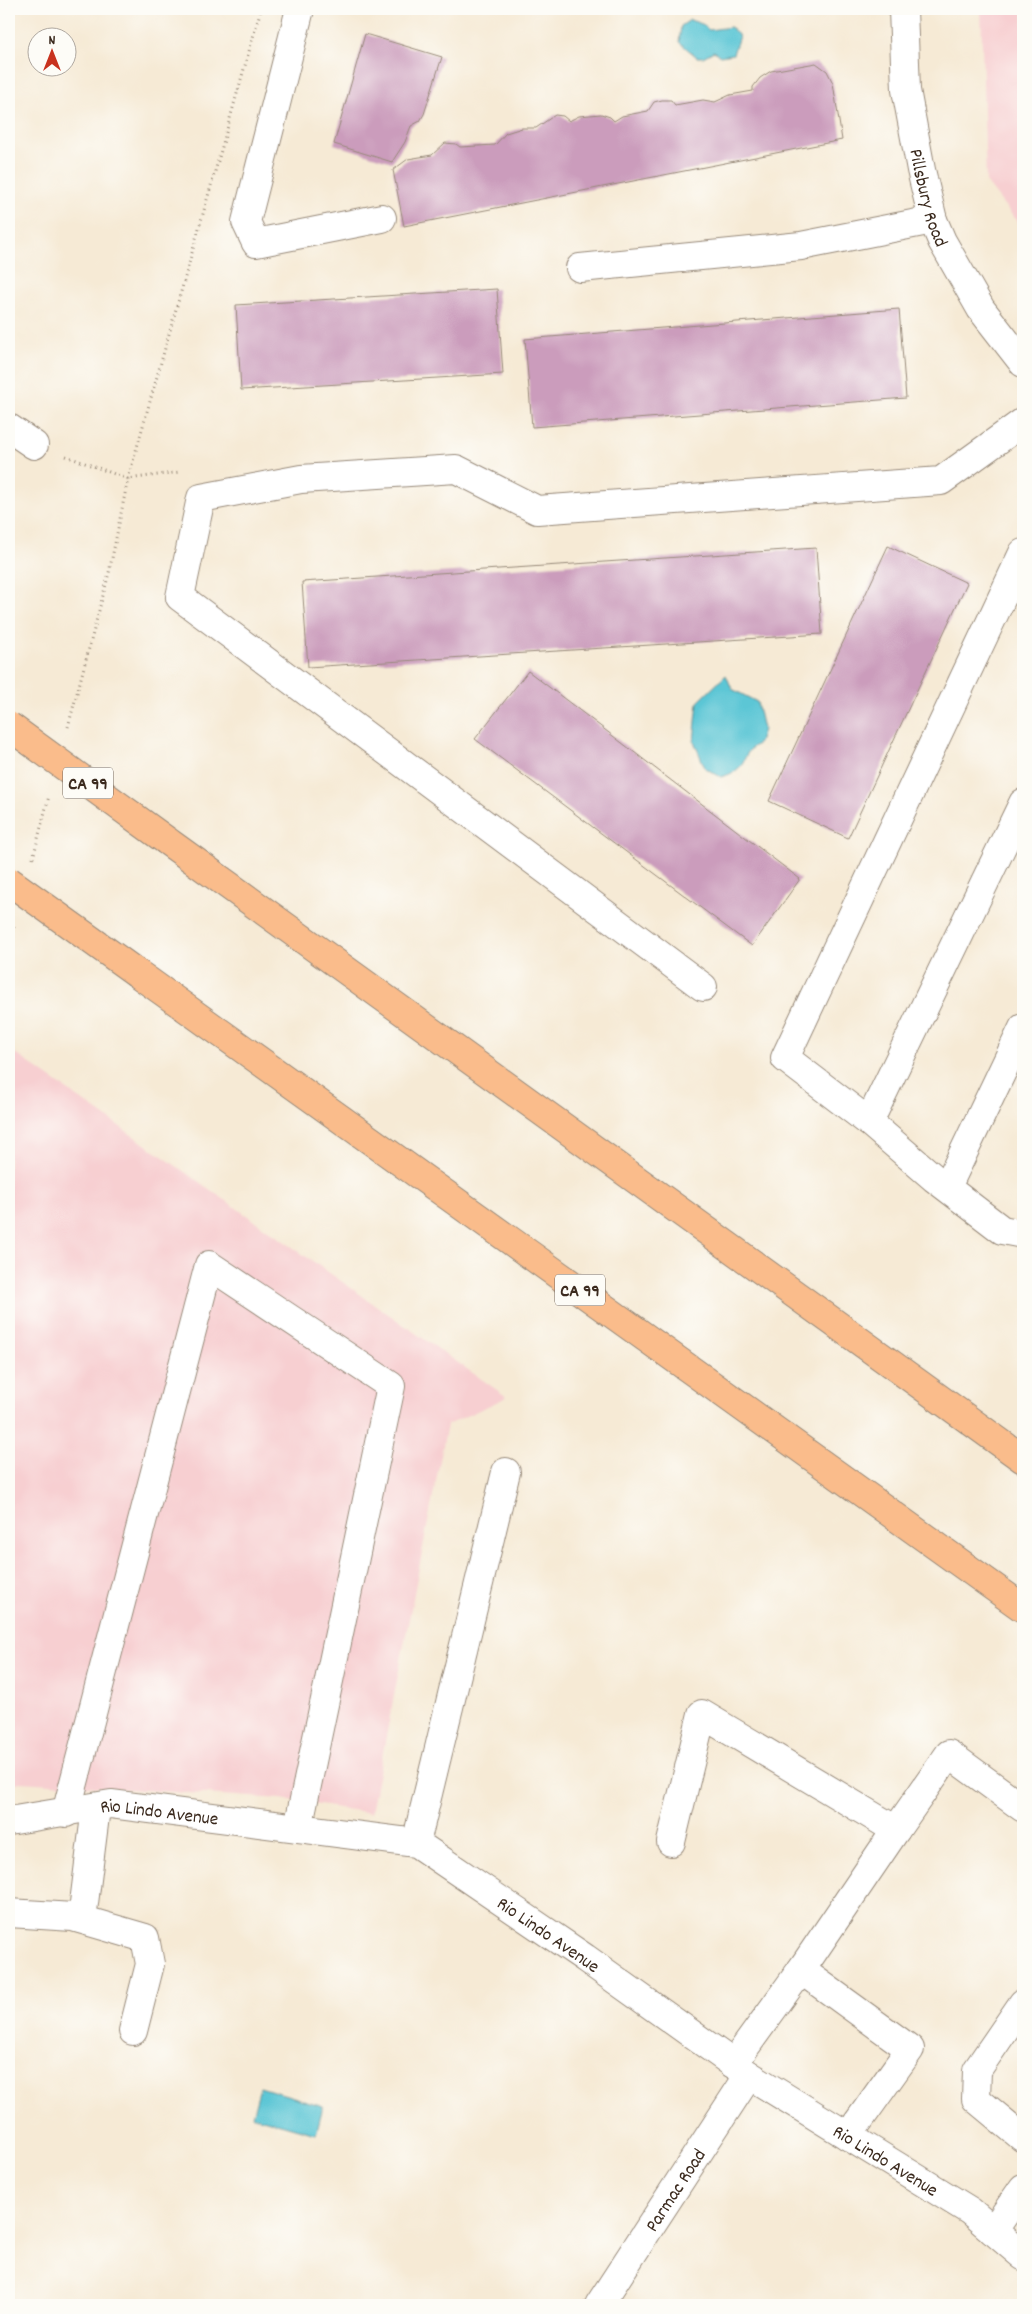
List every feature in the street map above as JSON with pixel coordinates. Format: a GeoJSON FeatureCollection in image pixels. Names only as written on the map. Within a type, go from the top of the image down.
{"type":"FeatureCollection","features":[{"type":"Feature","properties":{"kind":"highway","name":"CA 99"},"geometry":{"type":"LineString","coordinates":[[9,726],[1023,1459]]}},
{"type":"Feature","properties":{"kind":"highway","name":"CA 99"},"geometry":{"type":"LineString","coordinates":[[9,881],[1023,1608]]}},
{"type":"Feature","properties":{"kind":"street"},"geometry":{"type":"LineString","coordinates":[[300,9],[246,222],[256,242],[382,218]]}},
{"type":"Feature","properties":{"kind":"street","name":"Pillsbury Road"},"geometry":{"type":"LineString","coordinates":[[903,9],[906,90],[921,170],[934,220],[942,241],[981,308],[1023,363]]}},
{"type":"Feature","properties":{"kind":"street"},"geometry":{"type":"LineString","coordinates":[[580,268],[801,246],[934,220]]}},
{"type":"Feature","properties":{"kind":"street"},"geometry":{"type":"LineString","coordinates":[[703,987],[180,597],[201,498],[301,479],[456,469],[537,510],[941,481],[1023,422]]}},
{"type":"Feature","properties":{"kind":"street"},"geometry":{"type":"LineString","coordinates":[[9,428],[34,445]]}},
{"type":"Feature","properties":{"kind":"street"},"geometry":{"type":"LineString","coordinates":[[1023,553],[785,1058],[869,1122],[1002,1230],[1023,1234]]}},
{"type":"Feature","properties":{"kind":"street"},"geometry":{"type":"LineString","coordinates":[[869,1122],[1021,812]]}},
{"type":"Feature","properties":{"kind":"street"},"geometry":{"type":"LineString","coordinates":[[947,1187],[1023,1028]]}},
{"type":"Feature","properties":{"kind":"street"},"geometry":{"type":"LineString","coordinates":[[66,1813],[209,1265],[391,1386],[298,1828]]}},
{"type":"Feature","properties":{"kind":"street"},"geometry":{"type":"LineString","coordinates":[[416,1843],[506,1472]]}},
{"type":"Feature","properties":{"kind":"street"},"geometry":{"type":"LineString","coordinates":[[670,1842],[702,1714],[896,1830]]}},
{"type":"Feature","properties":{"kind":"street","name":"Parmac Road"},"geometry":{"type":"LineString","coordinates":[[598,2305],[801,1970],[949,1754],[1023,1808]]}},
{"type":"Feature","properties":{"kind":"street","name":"Rio Lindo Avenue"},"geometry":{"type":"LineString","coordinates":[[9,1821],[111,1804],[416,1843],[585,1958],[741,2070],[970,2211],[1023,2256]]}},
{"type":"Feature","properties":{"kind":"street"},"geometry":{"type":"LineString","coordinates":[[82,1919],[96,1808]]}},
{"type":"Feature","properties":{"kind":"street"},"geometry":{"type":"LineString","coordinates":[[9,1913],[73,1917],[145,1938],[150,1964],[133,2031]]}},
{"type":"Feature","properties":{"kind":"street"},"geometry":{"type":"LineString","coordinates":[[801,1970],[910,2049],[848,2136]]}},
{"type":"Feature","properties":{"kind":"street"},"geometry":{"type":"LineString","coordinates":[[1023,2003],[977,2070],[976,2100],[1023,2138]]}},
{"type":"Feature","properties":{"kind":"street"},"geometry":{"type":"LineString","coordinates":[[993,2231],[1023,2188]]}},
{"type":"Feature","properties":{"kind":"path"},"geometry":{"type":"LineString","coordinates":[[109,573],[128,478],[261,9]]}},
{"type":"Feature","properties":{"kind":"path"},"geometry":{"type":"LineString","coordinates":[[34,445],[128,478],[186,471]]}},
{"type":"Feature","properties":{"kind":"shaded area"},"geometry":{"type":"Polygon","coordinates":[[[981,9],[1023,9],[1023,229],[986,182],[981,9]]]}},
{"type":"Feature","properties":{"kind":"shaded area"},"geometry":{"type":"Polygon","coordinates":[[[9,1049],[507,1397],[447,1425],[371,1813],[281,1799],[21,1782],[9,1784],[9,1049]]]}},
{"type":"Feature","properties":{"kind":"water"},"geometry":{"type":"Polygon","coordinates":[[[690,20],[702,24],[709,30],[731,27],[739,36],[733,54],[720,56],[714,51],[703,57],[697,57],[679,42],[681,26],[690,20]]]}},
{"type":"Feature","properties":{"kind":"water"},"geometry":{"type":"Polygon","coordinates":[[[726,675],[732,689],[757,702],[763,729],[759,743],[748,752],[741,766],[730,774],[721,777],[705,768],[694,741],[698,702],[726,675]]]}},
{"type":"Feature","properties":{"kind":"water"},"geometry":{"type":"Polygon","coordinates":[[[260,2087],[323,2106],[316,2134],[252,2116],[260,2087]]]}},
{"type":"Feature","properties":{"kind":"building"},"geometry":{"type":"Polygon","coordinates":[[[365,34],[442,57],[424,114],[420,121],[411,126],[405,142],[392,162],[334,144],[365,34]]]}},
{"type":"Feature","properties":{"kind":"building"},"geometry":{"type":"Polygon","coordinates":[[[816,63],[827,71],[833,83],[842,140],[404,226],[393,170],[408,159],[432,155],[445,143],[456,144],[460,147],[495,145],[506,133],[522,128],[536,128],[555,115],[563,116],[569,121],[579,116],[601,114],[610,117],[614,121],[622,116],[648,111],[654,102],[662,100],[671,100],[675,105],[703,100],[715,102],[730,95],[753,91],[753,87],[760,78],[771,71],[816,63]]]}},
{"type":"Feature","properties":{"kind":"building"},"geometry":{"type":"Polygon","coordinates":[[[497,289],[503,374],[241,390],[236,305],[497,289]]]}},
{"type":"Feature","properties":{"kind":"building"},"geometry":{"type":"Polygon","coordinates":[[[899,309],[906,398],[532,427],[525,339],[899,309]]]}},
{"type":"Feature","properties":{"kind":"building"},"geometry":{"type":"Polygon","coordinates":[[[888,546],[967,583],[848,838],[769,801],[888,546]]]}},
{"type":"Feature","properties":{"kind":"building"},"geometry":{"type":"Polygon","coordinates":[[[816,548],[822,634],[308,667],[302,582],[816,548]]]}},
{"type":"Feature","properties":{"kind":"building"},"geometry":{"type":"Polygon","coordinates":[[[528,671],[800,879],[752,946],[475,739],[528,671]]]}}]}
